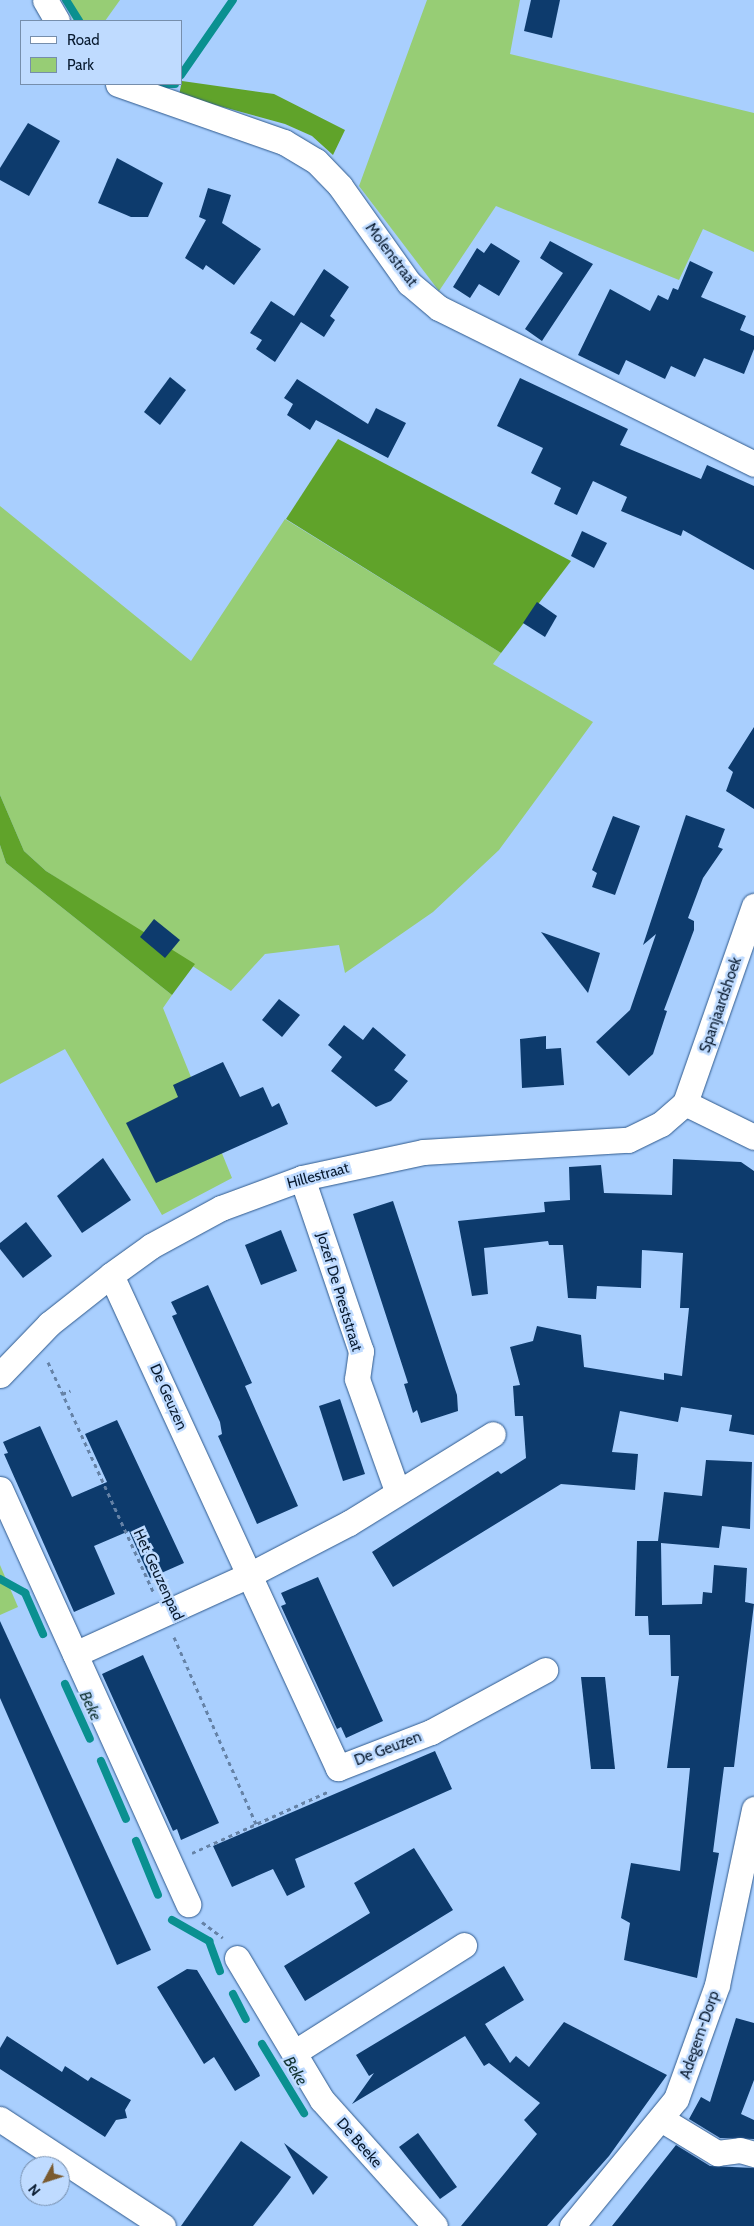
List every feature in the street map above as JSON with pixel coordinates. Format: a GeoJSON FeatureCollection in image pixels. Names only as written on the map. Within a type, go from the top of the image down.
{"type":"FeatureCollection","features":[{"type":"Feature","properties":{"kind":"street"},"geometry":{"type":"LineString","coordinates":[[45,0],[56,20]]}},
{"type":"Feature","properties":{"kind":"street","name":"Molenstraat"},"geometry":{"type":"LineString","coordinates":[[121,85],[284,142],[316,161],[340,186],[409,283],[440,308],[754,464]]}},
{"type":"Feature","properties":{"kind":"street","name":"Spanjaardshoek"},"geometry":{"type":"LineString","coordinates":[[685,1103],[754,906]]}},
{"type":"Feature","properties":{"kind":"street"},"geometry":{"type":"LineString","coordinates":[[685,1103],[754,1137]]}},
{"type":"Feature","properties":{"kind":"street","name":"Hillestraat"},"geometry":{"type":"LineString","coordinates":[[0,1375],[36,1337],[150,1246],[221,1208],[302,1178],[423,1152],[628,1140],[661,1124],[685,1103]]}},
{"type":"Feature","properties":{"kind":"street","name":"Jozef De Preststraat"},"geometry":{"type":"LineString","coordinates":[[302,1178],[361,1351],[357,1379],[397,1491]]}},
{"type":"Feature","properties":{"kind":"street","name":"De Geuzen"},"geometry":{"type":"LineString","coordinates":[[112,1275],[338,1768],[431,1732],[545,1670]]}},
{"type":"Feature","properties":{"kind":"street"},"geometry":{"type":"LineString","coordinates":[[75,1654],[249,1575],[348,1523],[397,1491],[493,1434]]}},
{"type":"Feature","properties":{"kind":"street"},"geometry":{"type":"LineString","coordinates":[[0,1489],[188,1904]]}},
{"type":"Feature","properties":{"kind":"street","name":"Adegem-Dorp"},"geometry":{"type":"LineString","coordinates":[[572,2226],[676,2099],[699,2044],[752,1843],[754,1809]]}},
{"type":"Feature","properties":{"kind":"street"},"geometry":{"type":"LineString","coordinates":[[295,2052],[464,1945]]}},
{"type":"Feature","properties":{"kind":"street","name":"De Beeke"},"geometry":{"type":"LineString","coordinates":[[237,1958],[322,2100],[435,2226]]}},
{"type":"Feature","properties":{"kind":"street"},"geometry":{"type":"LineString","coordinates":[[0,2119],[163,2226]]}},
{"type":"Feature","properties":{"kind":"street"},"geometry":{"type":"LineString","coordinates":[[661,2119],[717,2153],[740,2150],[754,2154]]}},
{"type":"Feature","properties":{"kind":"path","name":"Het Geuzenpad"},"geometry":{"type":"LineString","coordinates":[[36,1337],[164,1615],[256,1824]]}},
{"type":"Feature","properties":{"kind":"path"},"geometry":{"type":"LineString","coordinates":[[62,1394],[70,1391]]}},
{"type":"Feature","properties":{"kind":"path"},"geometry":{"type":"LineString","coordinates":[[170,1863],[333,1790],[338,1768]]}},
{"type":"Feature","properties":{"kind":"path"},"geometry":{"type":"LineString","coordinates":[[188,1904],[195,1917],[232,1945],[237,1958]]}},
{"type":"Feature","properties":{"kind":"green space"},"geometry":{"type":"Polygon","coordinates":[[[63,0],[120,0],[106,20],[73,20],[63,0]]]}},
{"type":"Feature","properties":{"kind":"green space"},"geometry":{"type":"Polygon","coordinates":[[[427,0],[520,0],[510,54],[754,113],[754,252],[703,229],[679,280],[496,206],[439,291],[359,186],[427,0]]]}},
{"type":"Feature","properties":{"kind":"green space"},"geometry":{"type":"Polygon","coordinates":[[[182,81],[274,94],[345,130],[333,155],[312,136],[285,124],[179,95],[182,81]]]}},
{"type":"Feature","properties":{"kind":"green space"},"geometry":{"type":"Polygon","coordinates":[[[338,439],[571,561],[501,653],[286,519],[338,439]]]}},
{"type":"Feature","properties":{"kind":"green space"},"geometry":{"type":"Polygon","coordinates":[[[0,506],[191,661],[285,519],[501,653],[493,664],[593,722],[499,850],[433,912],[345,973],[339,945],[265,954],[231,991],[46,871],[24,851],[0,795],[0,506]]]}},
{"type":"Feature","properties":{"kind":"green space"},"geometry":{"type":"Polygon","coordinates":[[[0,795],[24,851],[46,871],[195,964],[172,995],[6,863],[0,845],[0,795]]]}},
{"type":"Feature","properties":{"kind":"green space"},"geometry":{"type":"Polygon","coordinates":[[[0,845],[6,863],[172,995],[163,1008],[232,1178],[162,1215],[65,1049],[0,1084],[0,845]]]}},
{"type":"Feature","properties":{"kind":"green space"},"geometry":{"type":"Polygon","coordinates":[[[0,1565],[18,1607],[0,1615],[0,1565]]]}},
{"type":"Feature","properties":{"kind":"building"},"geometry":{"type":"Polygon","coordinates":[[[531,0],[560,0],[552,38],[524,31],[531,0]]]}},
{"type":"Feature","properties":{"kind":"building"},"geometry":{"type":"Polygon","coordinates":[[[28,123],[60,141],[29,196],[0,180],[0,168],[28,123]]]}},
{"type":"Feature","properties":{"kind":"building"},"geometry":{"type":"Polygon","coordinates":[[[117,158],[163,183],[148,217],[131,217],[98,203],[117,158]]]}},
{"type":"Feature","properties":{"kind":"building"},"geometry":{"type":"Polygon","coordinates":[[[208,188],[231,195],[222,223],[261,249],[234,285],[206,265],[203,270],[185,258],[206,220],[199,217],[208,188]]]}},
{"type":"Feature","properties":{"kind":"building"},"geometry":{"type":"Polygon","coordinates":[[[550,241],[593,264],[542,341],[525,329],[563,273],[540,258],[550,241]]]}},
{"type":"Feature","properties":{"kind":"building"},"geometry":{"type":"Polygon","coordinates":[[[491,243],[520,261],[499,296],[479,284],[470,298],[453,287],[477,248],[484,253],[491,243]]]}},
{"type":"Feature","properties":{"kind":"building"},"geometry":{"type":"Polygon","coordinates":[[[690,261],[713,272],[701,297],[746,316],[740,330],[754,336],[754,349],[744,374],[704,358],[695,377],[671,366],[665,379],[626,360],[619,375],[578,355],[610,289],[650,311],[658,295],[668,300],[673,288],[678,290],[690,261]]]}},
{"type":"Feature","properties":{"kind":"building"},"geometry":{"type":"Polygon","coordinates":[[[324,269],[349,287],[330,316],[335,320],[324,337],[301,322],[275,362],[256,349],[262,340],[250,333],[271,301],[294,316],[324,269]]]}},
{"type":"Feature","properties":{"kind":"building"},"geometry":{"type":"Polygon","coordinates":[[[170,377],[186,390],[160,425],[144,412],[170,377]]]}},
{"type":"Feature","properties":{"kind":"building"},"geometry":{"type":"Polygon","coordinates":[[[520,378],[628,429],[620,445],[701,479],[707,465],[754,486],[754,570],[683,530],[681,536],[621,511],[627,497],[593,481],[577,515],[554,504],[561,488],[531,473],[543,448],[497,426],[520,378]]]}},
{"type":"Feature","properties":{"kind":"building"},"geometry":{"type":"Polygon","coordinates":[[[297,379],[368,424],[376,408],[406,423],[388,458],[316,420],[310,430],[287,415],[293,404],[284,398],[297,379]]]}},
{"type":"Feature","properties":{"kind":"building"},"geometry":{"type":"Polygon","coordinates":[[[582,531],[607,543],[594,568],[571,556],[582,531]]]}},
{"type":"Feature","properties":{"kind":"building"},"geometry":{"type":"Polygon","coordinates":[[[537,602],[557,616],[545,637],[523,623],[537,602]]]}},
{"type":"Feature","properties":{"kind":"building"},"geometry":{"type":"Polygon","coordinates":[[[754,727],[754,809],[726,791],[733,772],[728,768],[754,727]]]}},
{"type":"Feature","properties":{"kind":"building"},"geometry":{"type":"Polygon","coordinates":[[[686,815],[725,829],[718,847],[723,849],[703,878],[688,918],[694,921],[694,930],[664,1010],[667,1011],[653,1054],[629,1076],[596,1042],[630,1010],[656,934],[643,945],[686,815]]]}},
{"type":"Feature","properties":{"kind":"building"},"geometry":{"type":"Polygon","coordinates":[[[613,816],[640,826],[615,895],[592,887],[597,873],[592,870],[613,816]]]}},
{"type":"Feature","properties":{"kind":"building"},"geometry":{"type":"Polygon","coordinates":[[[154,919],[180,940],[165,958],[140,937],[154,919]]]}},
{"type":"Feature","properties":{"kind":"building"},"geometry":{"type":"Polygon","coordinates":[[[541,932],[600,953],[588,993],[541,932]]]}},
{"type":"Feature","properties":{"kind":"building"},"geometry":{"type":"Polygon","coordinates":[[[279,999],[300,1015],[282,1037],[262,1020],[279,999]]]}},
{"type":"Feature","properties":{"kind":"building"},"geometry":{"type":"Polygon","coordinates":[[[344,1025],[363,1040],[373,1027],[406,1055],[394,1070],[408,1081],[391,1101],[376,1107],[331,1071],[342,1057],[328,1045],[344,1025]]]}},
{"type":"Feature","properties":{"kind":"building"},"geometry":{"type":"Polygon","coordinates":[[[546,1036],[546,1049],[561,1048],[564,1085],[522,1088],[520,1039],[546,1036]]]}},
{"type":"Feature","properties":{"kind":"building"},"geometry":{"type":"Polygon","coordinates":[[[223,1062],[240,1097],[263,1087],[272,1107],[279,1103],[288,1124],[156,1183],[126,1123],[178,1097],[173,1085],[223,1062]]]}},
{"type":"Feature","properties":{"kind":"building"},"geometry":{"type":"Polygon","coordinates":[[[103,1158],[131,1200],[82,1233],[57,1196],[103,1158]]]}},
{"type":"Feature","properties":{"kind":"building"},"geometry":{"type":"Polygon","coordinates":[[[673,1159],[741,1162],[754,1171],[754,1435],[729,1431],[732,1415],[681,1407],[678,1422],[620,1411],[612,1452],[638,1454],[635,1490],[561,1484],[393,1587],[372,1552],[498,1471],[501,1474],[526,1458],[523,1416],[515,1416],[513,1386],[520,1385],[510,1347],[533,1341],[537,1326],[581,1335],[584,1367],[664,1380],[664,1373],[682,1376],[689,1308],[680,1308],[683,1253],[642,1250],[641,1288],[597,1286],[596,1299],[568,1298],[563,1245],[549,1245],[548,1241],[484,1248],[488,1294],[472,1296],[458,1221],[545,1212],[544,1202],[570,1200],[569,1167],[601,1165],[604,1193],[672,1195],[673,1159]]]}},
{"type":"Feature","properties":{"kind":"building"},"geometry":{"type":"Polygon","coordinates":[[[393,1201],[457,1395],[458,1411],[421,1423],[417,1410],[413,1413],[404,1384],[408,1383],[353,1214],[393,1201]]]}},
{"type":"Feature","properties":{"kind":"building"},"geometry":{"type":"Polygon","coordinates":[[[26,1222],[52,1256],[23,1278],[0,1249],[0,1243],[26,1222]]]}},
{"type":"Feature","properties":{"kind":"building"},"geometry":{"type":"Polygon","coordinates":[[[281,1230],[297,1271],[261,1285],[245,1245],[281,1230]]]}},
{"type":"Feature","properties":{"kind":"building"},"geometry":{"type":"Polygon","coordinates":[[[208,1285],[252,1383],[245,1386],[298,1506],[257,1524],[218,1436],[222,1434],[220,1422],[172,1316],[177,1314],[171,1302],[208,1285]]]}},
{"type":"Feature","properties":{"kind":"building"},"geometry":{"type":"Polygon","coordinates":[[[340,1399],[365,1474],[343,1481],[319,1406],[340,1399]]]}},
{"type":"Feature","properties":{"kind":"building"},"geometry":{"type":"Polygon","coordinates":[[[117,1420],[184,1563],[150,1578],[129,1531],[94,1546],[115,1594],[74,1612],[4,1454],[8,1453],[3,1442],[40,1426],[72,1497],[107,1482],[85,1434],[117,1420]]]}},
{"type":"Feature","properties":{"kind":"building"},"geometry":{"type":"Polygon","coordinates":[[[706,1460],[752,1462],[750,1529],[722,1526],[719,1548],[661,1543],[662,1605],[702,1604],[703,1592],[712,1593],[714,1565],[747,1568],[745,1602],[754,1604],[734,1767],[724,1767],[713,1852],[719,1853],[697,1978],[624,1960],[630,1923],[621,1918],[631,1863],[680,1871],[690,1768],[667,1768],[679,1676],[671,1676],[670,1635],[649,1635],[648,1616],[635,1616],[637,1541],[658,1541],[664,1492],[702,1496],[706,1460]]]}},
{"type":"Feature","properties":{"kind":"building"},"geometry":{"type":"Polygon","coordinates":[[[318,1577],[383,1721],[346,1738],[341,1727],[337,1729],[281,1606],[286,1604],[281,1593],[318,1577]]]}},
{"type":"Feature","properties":{"kind":"building"},"geometry":{"type":"Polygon","coordinates":[[[0,1621],[151,1950],[117,1965],[0,1698],[0,1621]]]}},
{"type":"Feature","properties":{"kind":"building"},"geometry":{"type":"Polygon","coordinates":[[[143,1655],[219,1823],[181,1840],[177,1829],[173,1831],[102,1674],[143,1655]]]}},
{"type":"Feature","properties":{"kind":"building"},"geometry":{"type":"Polygon","coordinates":[[[581,1677],[605,1677],[615,1769],[591,1769],[581,1677]]]}},
{"type":"Feature","properties":{"kind":"building"},"geometry":{"type":"Polygon","coordinates":[[[435,1751],[452,1789],[295,1859],[305,1887],[287,1896],[273,1869],[232,1887],[213,1846],[435,1751]]]}},
{"type":"Feature","properties":{"kind":"building"},"geometry":{"type":"Polygon","coordinates":[[[414,1848],[453,1910],[305,2001],[284,1966],[370,1913],[354,1883],[414,1848]]]}},
{"type":"Feature","properties":{"kind":"building"},"geometry":{"type":"Polygon","coordinates":[[[504,1966],[524,2000],[485,2024],[510,2063],[516,2056],[529,2067],[564,2022],[667,2075],[609,2156],[547,2226],[461,2226],[537,2134],[524,2120],[540,2103],[489,2063],[484,2066],[465,2036],[352,2104],[374,2073],[369,2076],[356,2055],[504,1966]]]}},
{"type":"Feature","properties":{"kind":"building"},"geometry":{"type":"Polygon","coordinates":[[[187,1969],[197,1970],[259,2073],[260,2076],[235,2091],[214,2057],[204,2064],[157,1987],[187,1969]]]}},
{"type":"Feature","properties":{"kind":"building"},"geometry":{"type":"Polygon","coordinates":[[[736,2018],[754,2023],[754,2080],[741,2114],[754,2120],[754,2139],[720,2138],[689,2119],[701,2097],[710,2102],[736,2018]]]}},
{"type":"Feature","properties":{"kind":"building"},"geometry":{"type":"Polygon","coordinates":[[[7,2036],[62,2072],[65,2066],[88,2081],[91,2077],[131,2100],[125,2110],[127,2118],[116,2120],[105,2137],[0,2069],[0,2048],[7,2036]]]}},
{"type":"Feature","properties":{"kind":"building"},"geometry":{"type":"Polygon","coordinates":[[[418,2133],[457,2187],[440,2199],[399,2147],[418,2133]]]}},
{"type":"Feature","properties":{"kind":"building"},"geometry":{"type":"Polygon","coordinates":[[[241,2141],[291,2177],[253,2226],[181,2226],[241,2141]]]}},
{"type":"Feature","properties":{"kind":"building"},"geometry":{"type":"Polygon","coordinates":[[[284,2143],[328,2177],[313,2195],[284,2143]]]}},
{"type":"Feature","properties":{"kind":"building"},"geometry":{"type":"Polygon","coordinates":[[[676,2145],[710,2166],[754,2168],[754,2226],[612,2226],[676,2145]]]}},
{"type":"Feature","properties":{"kind":"waterway"},"geometry":{"type":"LineString","coordinates":[[66,0],[78,20]]}},
{"type":"Feature","properties":{"kind":"waterway"},"geometry":{"type":"LineString","coordinates":[[182,74],[233,0]]}},
{"type":"Feature","properties":{"kind":"waterway","name":"Beke"},"geometry":{"type":"LineString","coordinates":[[0,1579],[25,1593],[43,1634]]}},
{"type":"Feature","properties":{"kind":"waterway","name":"Beke"},"geometry":{"type":"LineString","coordinates":[[65,1684],[90,1739]]}},
{"type":"Feature","properties":{"kind":"waterway","name":"Beke"},"geometry":{"type":"LineString","coordinates":[[101,1761],[126,1819]]}},
{"type":"Feature","properties":{"kind":"waterway","name":"Beke"},"geometry":{"type":"LineString","coordinates":[[136,1841],[158,1895]]}},
{"type":"Feature","properties":{"kind":"waterway","name":"Beke"},"geometry":{"type":"LineString","coordinates":[[172,1920],[209,1941],[220,1971]]}},
{"type":"Feature","properties":{"kind":"waterway","name":"Beke"},"geometry":{"type":"LineString","coordinates":[[233,1994],[246,2019]]}},
{"type":"Feature","properties":{"kind":"waterway","name":"Beke"},"geometry":{"type":"LineString","coordinates":[[262,2044],[304,2113]]}}]}
